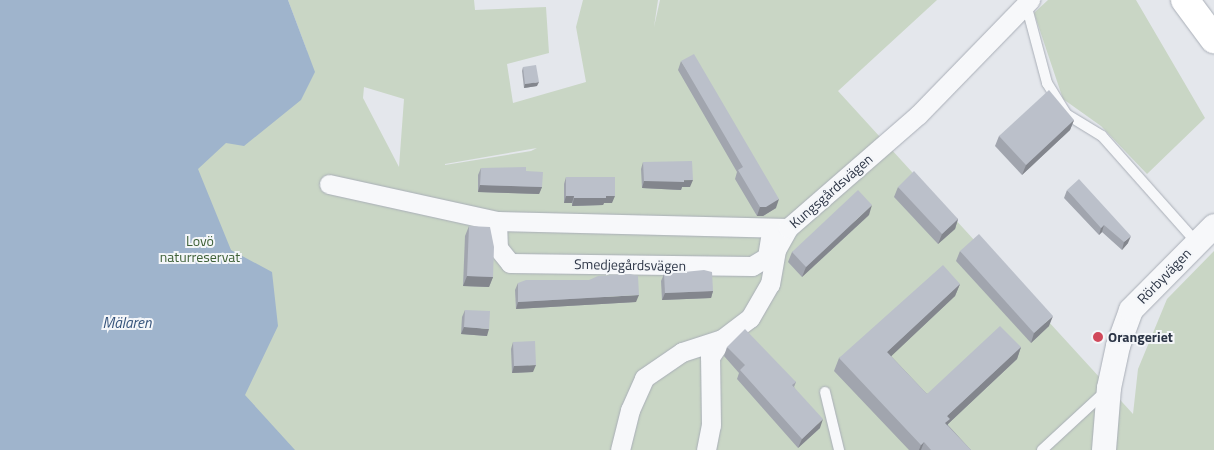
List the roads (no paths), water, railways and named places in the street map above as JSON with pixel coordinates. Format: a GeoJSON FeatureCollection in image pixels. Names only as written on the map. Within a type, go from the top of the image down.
{"type":"FeatureCollection","features":[{"type":"Feature","properties":{"kind":"main road"},"geometry":{"type":"LineString","coordinates":[[1185,0],[1214,39]]}},
{"type":"Feature","properties":{"kind":"street","name":"Kungsgårdsvägen"},"geometry":{"type":"LineString","coordinates":[[706,450],[710,425],[710,358],[722,339],[750,318],[770,284],[780,229],[918,115],[1028,2]]}},
{"type":"Feature","properties":{"kind":"street"},"geometry":{"type":"LineString","coordinates":[[329,184],[497,221],[592,221],[780,229]]}},
{"type":"Feature","properties":{"kind":"street","name":"Smedjegårdsvägen"},"geometry":{"type":"LineString","coordinates":[[497,221],[498,248],[510,263],[752,266],[767,256],[780,229]]}},
{"type":"Feature","properties":{"kind":"street","name":"Rörbyvägen"},"geometry":{"type":"LineString","coordinates":[[1104,450],[1109,388],[1118,346],[1131,310],[1214,226]]}},
{"type":"Feature","properties":{"kind":"street"},"geometry":{"type":"LineString","coordinates":[[620,450],[630,410],[644,378],[682,352],[722,339]]}},
{"type":"Feature","properties":{"kind":"lane"},"geometry":{"type":"LineString","coordinates":[[1028,2],[1048,83],[1066,114],[1102,136],[1198,243]]}},
{"type":"Feature","properties":{"kind":"lane"},"geometry":{"type":"LineString","coordinates":[[1042,450],[1109,388]]}},
{"type":"Feature","properties":{"kind":"lane"},"geometry":{"type":"LineString","coordinates":[[825,392],[839,450]]}},
{"type":"Feature","properties":{"kind":"water","name":"Mälaren"},"geometry":{"type":"Polygon","coordinates":[[[0,0],[288,0],[315,72],[301,100],[244,146],[226,143],[198,169],[231,250],[272,272],[278,326],[245,395],[295,450],[0,450],[0,0]]]}},
{"type":"Feature","properties":{"kind":"place","name":"Orangeriet"},"geometry":{"type":"Point","coordinates":[1098,337]}},
{"type":"Feature","properties":{"kind":"park label","name":"Lovö naturreservat"},"geometry":{"type":"Point","coordinates":[200,250]}}]}
